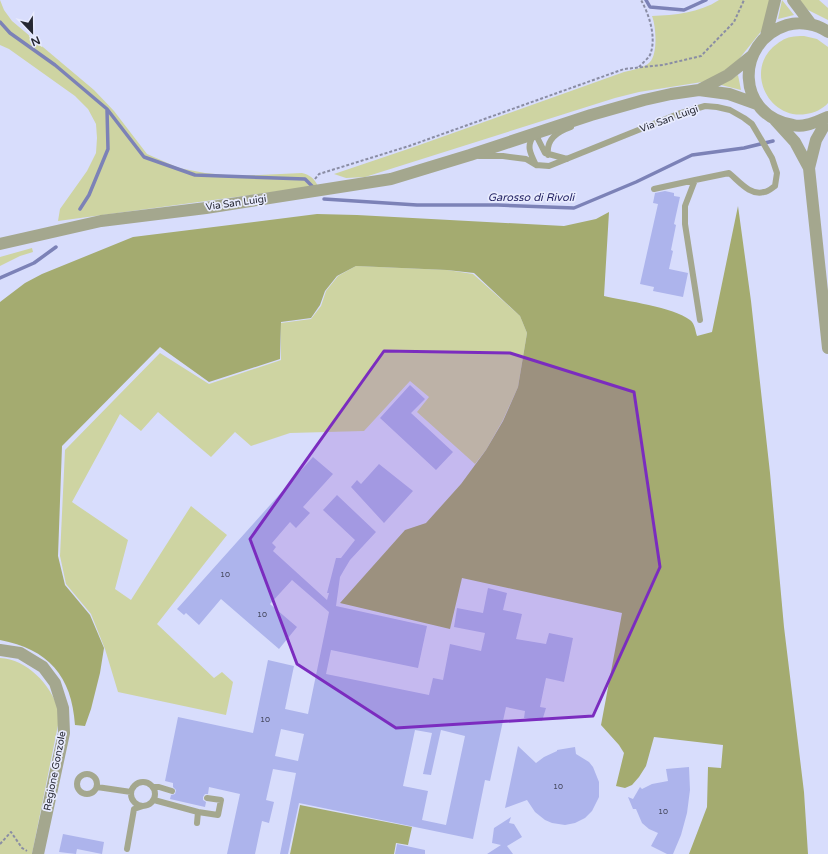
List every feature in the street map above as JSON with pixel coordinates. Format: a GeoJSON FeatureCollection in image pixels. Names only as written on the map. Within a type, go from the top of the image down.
{"type":"FeatureCollection","features":[{"type":"Feature","properties":{"kind":"street"},"geometry":{"type":"LineString","coordinates":[[766,36],[775,0]]}},
{"type":"Feature","properties":{"kind":"street"},"geometry":{"type":"LineString","coordinates":[[793,0],[811,24]]}},
{"type":"Feature","properties":{"kind":"street"},"geometry":{"type":"LineString","coordinates":[[828,32],[811,24],[793,24],[777,28],[766,36],[758,46],[749,66],[748,79],[751,92],[757,104],[774,119],[795,142],[808,168],[828,348]]}},
{"type":"Feature","properties":{"kind":"street","name":"Via San Luigi"},"geometry":{"type":"LineString","coordinates":[[0,244],[101,221],[214,206],[391,179],[644,100],[699,90],[728,75],[753,55]]}},
{"type":"Feature","properties":{"kind":"street","name":"Via San Luigi"},"geometry":{"type":"LineString","coordinates":[[699,90],[729,94],[757,104]]}},
{"type":"Feature","properties":{"kind":"street"},"geometry":{"type":"LineString","coordinates":[[774,119],[794,126],[811,124],[828,118]]}},
{"type":"Feature","properties":{"kind":"street"},"geometry":{"type":"LineString","coordinates":[[808,168],[816,140],[828,118]]}},
{"type":"Feature","properties":{"kind":"street","name":"Regione Gonzole"},"geometry":{"type":"LineString","coordinates":[[0,650],[20,653],[43,667],[55,683],[64,708],[64,733],[35,853]]}},
{"type":"Feature","properties":{"kind":"lane","name":"Via San Luigi"},"geometry":{"type":"LineString","coordinates":[[548,155],[548,143],[552,138],[566,129],[644,100]]}},
{"type":"Feature","properties":{"kind":"lane","name":"Via San Luigi"},"geometry":{"type":"LineString","coordinates":[[470,155],[503,156],[526,159],[536,165],[549,166],[678,114],[705,106],[730,110],[752,124],[772,158],[777,173],[775,186],[765,192],[756,193],[748,190],[729,173],[695,180]]}},
{"type":"Feature","properties":{"kind":"lane"},"geometry":{"type":"LineString","coordinates":[[535,133],[545,153],[568,159]]}},
{"type":"Feature","properties":{"kind":"lane"},"geometry":{"type":"LineString","coordinates":[[535,133],[530,141],[530,147],[536,165]]}},
{"type":"Feature","properties":{"kind":"lane"},"geometry":{"type":"LineString","coordinates":[[654,189],[695,180]]}},
{"type":"Feature","properties":{"kind":"lane"},"geometry":{"type":"LineString","coordinates":[[695,180],[685,206],[685,224],[700,320]]}},
{"type":"Feature","properties":{"kind":"lane"},"geometry":{"type":"LineString","coordinates":[[127,850],[134,809],[147,805],[154,800],[155,796],[153,787],[147,782],[135,784],[131,792],[134,802],[143,806]]}},
{"type":"Feature","properties":{"kind":"lane"},"geometry":{"type":"LineString","coordinates":[[97,786],[131,792]]}},
{"type":"Feature","properties":{"kind":"lane"},"geometry":{"type":"LineString","coordinates":[[153,787],[159,787],[172,791]]}},
{"type":"Feature","properties":{"kind":"lane"},"geometry":{"type":"LineString","coordinates":[[154,800],[198,812],[218,815],[221,800],[207,798]]}},
{"type":"Feature","properties":{"kind":"lane"},"geometry":{"type":"LineString","coordinates":[[197,823],[198,812]]}},
{"type":"Feature","properties":{"kind":"path"},"geometry":{"type":"LineString","coordinates":[[638,68],[651,54],[652,42],[650,20],[641,0]]}},
{"type":"Feature","properties":{"kind":"path"},"geometry":{"type":"LineString","coordinates":[[313,181],[320,174],[410,146],[624,69],[662,65],[701,56],[734,22],[744,0]]}},
{"type":"Feature","properties":{"kind":"path"},"geometry":{"type":"LineString","coordinates":[[0,844],[12,832],[22,848],[26,851],[35,853]]}},
{"type":"Feature","properties":{"kind":"highlighted area"},"geometry":{"type":"Polygon","coordinates":[[[384,351],[510,353],[634,392],[660,567],[593,716],[396,728],[297,664],[250,539],[384,351]]]}},
{"type":"Feature","properties":{"kind":"green space"},"geometry":{"type":"Polygon","coordinates":[[[0,0],[4,10],[12,21],[94,90],[114,111],[147,154],[179,168],[205,173],[235,176],[302,173],[312,177],[318,186],[58,221],[60,209],[87,171],[96,153],[96,124],[88,109],[75,96],[9,49],[0,45],[0,0]]]}},
{"type":"Feature","properties":{"kind":"green space"},"geometry":{"type":"Polygon","coordinates":[[[719,0],[772,0],[763,29],[735,64],[719,76],[702,82],[639,92],[615,98],[365,177],[346,178],[334,174],[624,72],[645,66],[653,58],[655,46],[655,33],[652,16],[695,11],[719,0]]]}},
{"type":"Feature","properties":{"kind":"green space"},"geometry":{"type":"Polygon","coordinates":[[[782,0],[794,15],[778,19],[782,0]]]}},
{"type":"Feature","properties":{"kind":"green space"},"geometry":{"type":"Polygon","coordinates":[[[799,0],[819,0],[828,8],[828,20],[808,10],[799,0]]]}},
{"type":"Feature","properties":{"kind":"green space"},"geometry":{"type":"Polygon","coordinates":[[[804,36],[817,39],[828,47],[828,103],[821,109],[812,113],[793,114],[782,110],[772,102],[762,81],[761,69],[765,58],[773,47],[788,38],[804,36]]]}},
{"type":"Feature","properties":{"kind":"green space"},"geometry":{"type":"Polygon","coordinates":[[[738,75],[741,90],[721,85],[738,75]]]}},
{"type":"Feature","properties":{"kind":"green space"},"geometry":{"type":"Polygon","coordinates":[[[738,206],[751,301],[770,473],[784,627],[804,792],[808,854],[689,854],[707,807],[708,767],[721,768],[723,745],[654,737],[646,766],[639,777],[632,785],[625,788],[616,786],[624,753],[619,745],[601,725],[622,613],[462,578],[450,629],[340,603],[405,530],[426,523],[461,484],[486,450],[503,421],[518,387],[527,333],[520,316],[474,273],[447,270],[356,266],[337,276],[325,291],[320,305],[311,318],[281,322],[280,359],[209,382],[160,347],[62,446],[58,556],[65,585],[90,615],[104,648],[100,673],[85,726],[75,725],[69,692],[63,679],[54,668],[44,658],[32,650],[17,644],[0,640],[0,302],[25,283],[42,274],[133,237],[317,214],[564,226],[596,219],[609,212],[604,296],[649,305],[683,315],[693,323],[697,336],[712,332],[738,206]]]}},
{"type":"Feature","properties":{"kind":"green space"},"geometry":{"type":"Polygon","coordinates":[[[32,248],[33,252],[20,256],[0,266],[0,257],[32,248]]]}},
{"type":"Feature","properties":{"kind":"green space"},"geometry":{"type":"Polygon","coordinates":[[[356,266],[447,270],[473,274],[520,316],[527,333],[518,387],[503,420],[486,450],[475,464],[417,412],[429,397],[410,381],[364,431],[290,433],[251,446],[235,432],[211,457],[158,412],[141,431],[120,414],[72,502],[128,540],[115,589],[131,600],[191,506],[227,535],[157,624],[214,678],[222,672],[233,682],[226,715],[118,692],[105,649],[91,614],[66,584],[60,556],[65,450],[160,353],[209,384],[281,360],[281,323],[311,319],[321,306],[326,291],[338,276],[356,266]]]}},
{"type":"Feature","properties":{"kind":"green space"},"geometry":{"type":"Polygon","coordinates":[[[0,658],[10,659],[19,663],[36,675],[50,691],[55,700],[59,713],[32,854],[0,854],[0,658]]]}},
{"type":"Feature","properties":{"kind":"green space"},"geometry":{"type":"Polygon","coordinates":[[[300,805],[412,827],[408,845],[396,843],[394,854],[290,854],[300,805]]]}},
{"type":"Feature","properties":{"kind":"building"},"geometry":{"type":"Polygon","coordinates":[[[665,191],[674,193],[674,196],[680,197],[674,224],[676,225],[669,269],[688,273],[683,297],[653,291],[654,287],[640,284],[658,204],[653,203],[655,193],[665,191]]]}},
{"type":"Feature","properties":{"kind":"building"},"geometry":{"type":"Polygon","coordinates":[[[410,385],[425,399],[411,413],[453,452],[436,470],[380,418],[410,385]]]}},
{"type":"Feature","properties":{"kind":"building"},"geometry":{"type":"Polygon","coordinates":[[[313,457],[333,474],[303,507],[310,513],[296,528],[290,522],[272,543],[276,547],[273,551],[327,600],[329,593],[327,593],[336,558],[341,558],[355,540],[323,510],[337,495],[376,532],[350,560],[340,577],[336,606],[427,626],[418,668],[331,650],[326,674],[429,695],[433,678],[443,680],[450,644],[481,651],[485,633],[454,627],[457,608],[483,613],[488,588],[507,593],[503,610],[522,614],[516,639],[546,644],[549,633],[573,638],[564,682],[546,678],[540,707],[546,708],[542,721],[524,718],[525,711],[506,707],[490,781],[485,780],[473,839],[299,803],[288,854],[280,854],[296,773],[273,769],[266,800],[274,802],[269,823],[262,821],[255,854],[227,854],[240,794],[209,787],[208,794],[205,794],[203,797],[203,800],[206,802],[205,807],[170,799],[171,795],[175,794],[176,790],[173,787],[173,783],[165,781],[178,717],[253,733],[268,660],[294,666],[285,709],[308,714],[329,612],[292,580],[270,604],[297,627],[279,649],[221,599],[199,625],[186,613],[184,615],[177,609],[313,457]],[[281,729],[275,756],[298,761],[304,734],[281,729]],[[415,730],[403,786],[428,791],[422,820],[446,825],[465,736],[441,730],[431,775],[423,774],[432,733],[415,730]]]}},
{"type":"Feature","properties":{"kind":"building"},"geometry":{"type":"Polygon","coordinates":[[[379,464],[413,491],[384,523],[351,487],[357,480],[361,484],[379,464]]]}},
{"type":"Feature","properties":{"kind":"building"},"geometry":{"type":"Polygon","coordinates":[[[518,746],[536,763],[557,750],[575,747],[576,754],[589,762],[593,767],[599,782],[599,797],[592,811],[585,818],[575,823],[565,825],[552,823],[545,820],[535,812],[527,800],[505,808],[518,746]]]}},
{"type":"Feature","properties":{"kind":"building"},"geometry":{"type":"Polygon","coordinates":[[[689,767],[690,790],[687,813],[681,835],[673,854],[667,854],[651,846],[658,833],[649,829],[642,823],[636,809],[633,809],[628,797],[633,799],[640,787],[642,789],[652,784],[668,781],[666,769],[689,767]]]}},
{"type":"Feature","properties":{"kind":"building"},"geometry":{"type":"Polygon","coordinates":[[[511,817],[509,823],[514,824],[522,837],[507,846],[513,854],[487,854],[501,845],[492,843],[494,828],[511,817]]]}},
{"type":"Feature","properties":{"kind":"building"},"geometry":{"type":"Polygon","coordinates":[[[63,834],[104,842],[102,854],[77,849],[76,854],[59,852],[63,834]]]}},
{"type":"Feature","properties":{"kind":"building"},"geometry":{"type":"Polygon","coordinates":[[[397,844],[425,850],[425,854],[395,854],[397,844]]]}},
{"type":"Feature","properties":{"kind":"waterway"},"geometry":{"type":"LineString","coordinates":[[646,0],[650,7],[684,10],[706,0]]}},
{"type":"Feature","properties":{"kind":"waterway","name":"Garosso di Rivoli"},"geometry":{"type":"LineString","coordinates":[[0,22],[10,33],[55,65],[107,109],[144,157],[195,175],[305,179],[313,187]]}},
{"type":"Feature","properties":{"kind":"waterway"},"geometry":{"type":"LineString","coordinates":[[80,209],[89,195],[108,149],[107,110]]}},
{"type":"Feature","properties":{"kind":"waterway","name":"Garosso di Rivoli"},"geometry":{"type":"LineString","coordinates":[[324,199],[417,205],[498,205],[574,208],[636,182],[692,155],[744,148],[773,141]]}},
{"type":"Feature","properties":{"kind":"waterway"},"geometry":{"type":"LineString","coordinates":[[0,278],[34,263],[56,247]]}}]}
